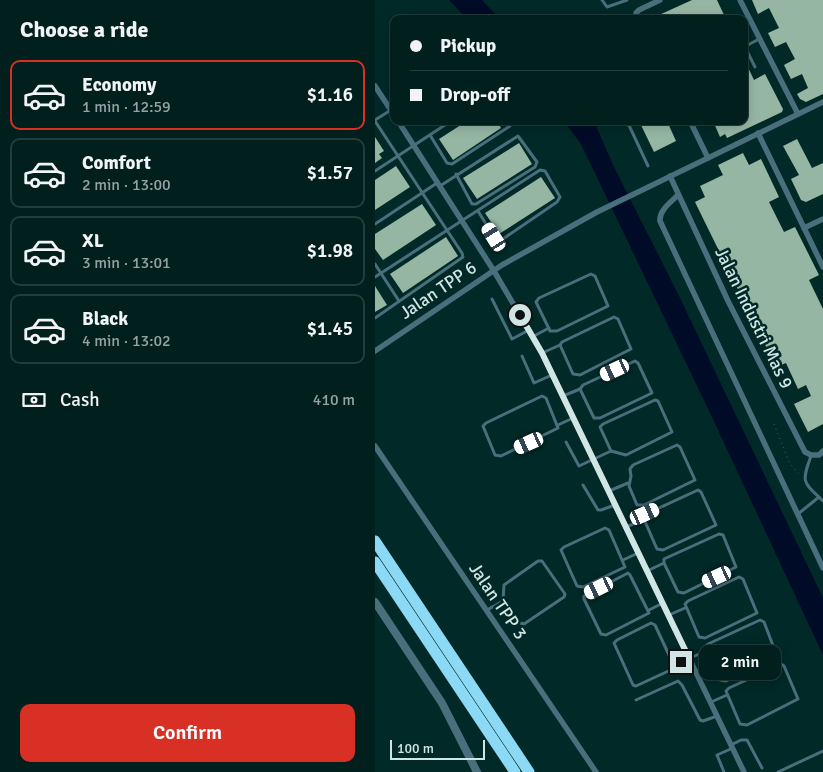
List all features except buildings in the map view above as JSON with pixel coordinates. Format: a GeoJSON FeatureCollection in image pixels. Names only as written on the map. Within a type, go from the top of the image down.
{"type":"FeatureCollection","features":[{"type":"Feature","properties":{"kind":"highway"},"geometry":{"type":"LineString","coordinates":[[375,541],[529,772]]}},
{"type":"Feature","properties":{"kind":"highway"},"geometry":{"type":"LineString","coordinates":[[375,562],[515,772]]}},
{"type":"Feature","properties":{"kind":"street"},"geometry":{"type":"LineString","coordinates":[[638,15],[661,0]]}},
{"type":"Feature","properties":{"kind":"street"},"geometry":{"type":"LineString","coordinates":[[740,0],[748,15]]}},
{"type":"Feature","properties":{"kind":"street"},"geometry":{"type":"LineString","coordinates":[[748,16],[798,114]]}},
{"type":"Feature","properties":{"kind":"street"},"geometry":{"type":"LineString","coordinates":[[375,86],[390,109]]}},
{"type":"Feature","properties":{"kind":"street","name":"Jalan TPP 6"},"geometry":{"type":"LineString","coordinates":[[375,351],[494,271],[597,212],[823,102]]}},
{"type":"Feature","properties":{"kind":"street"},"geometry":{"type":"LineString","coordinates":[[400,125],[494,271],[542,353],[744,772]]}},
{"type":"Feature","properties":{"kind":"street"},"geometry":{"type":"LineString","coordinates":[[692,125],[708,158]]}},
{"type":"Feature","properties":{"kind":"street"},"geometry":{"type":"LineString","coordinates":[[758,134],[823,267]]}},
{"type":"Feature","properties":{"kind":"street","name":"Jalan Industri Mas 9"},"geometry":{"type":"LineString","coordinates":[[670,176],[728,301],[799,442],[805,452],[811,455]]}},
{"type":"Feature","properties":{"kind":"street"},"geometry":{"type":"LineString","coordinates":[[678,194],[659,215],[660,221],[823,568]]}},
{"type":"Feature","properties":{"kind":"street"},"geometry":{"type":"LineString","coordinates":[[804,228],[823,219]]}},
{"type":"Feature","properties":{"kind":"street","name":"Jalan TPP 3"},"geometry":{"type":"LineString","coordinates":[[375,446],[596,772]]}},
{"type":"Feature","properties":{"kind":"street"},"geometry":{"type":"LineString","coordinates":[[811,455],[819,455],[823,451]]}},
{"type":"Feature","properties":{"kind":"street"},"geometry":{"type":"LineString","coordinates":[[375,602],[442,703],[477,772]]}},
{"type":"Feature","properties":{"kind":"lane"},"geometry":{"type":"LineString","coordinates":[[602,0],[607,7],[627,0]]}},
{"type":"Feature","properties":{"kind":"lane"},"geometry":{"type":"LineString","coordinates":[[748,45],[760,39]]}},
{"type":"Feature","properties":{"kind":"lane"},"geometry":{"type":"LineString","coordinates":[[748,54],[755,67]]}},
{"type":"Feature","properties":{"kind":"lane"},"geometry":{"type":"LineString","coordinates":[[375,318],[463,257],[375,121],[390,113]]}},
{"type":"Feature","properties":{"kind":"lane"},"geometry":{"type":"LineString","coordinates":[[375,170],[445,125]]}},
{"type":"Feature","properties":{"kind":"lane"},"geometry":{"type":"LineString","coordinates":[[430,136],[447,163],[452,164],[509,125]]}},
{"type":"Feature","properties":{"kind":"lane"},"geometry":{"type":"LineString","coordinates":[[629,125],[648,166]]}},
{"type":"Feature","properties":{"kind":"lane"},"geometry":{"type":"LineString","coordinates":[[375,224],[422,193],[518,136],[537,162],[535,167],[476,204],[472,204],[456,174]]}},
{"type":"Feature","properties":{"kind":"lane"},"geometry":{"type":"LineString","coordinates":[[375,277],[540,170],[545,171],[560,196],[557,202],[500,241],[494,237],[478,211]]}},
{"type":"Feature","properties":{"kind":"lane"},"geometry":{"type":"LineString","coordinates":[[375,264],[399,301]]}},
{"type":"Feature","properties":{"kind":"lane"},"geometry":{"type":"LineString","coordinates":[[591,274],[595,276],[608,306],[557,331],[550,331],[549,328],[536,302],[539,298],[591,274]]}},
{"type":"Feature","properties":{"kind":"lane"},"geometry":{"type":"LineString","coordinates":[[492,299],[513,339],[529,330]]}},
{"type":"Feature","properties":{"kind":"lane"},"geometry":{"type":"LineString","coordinates":[[542,353],[614,317],[618,319],[631,349],[576,375],[572,372],[560,345]]}},
{"type":"Feature","properties":{"kind":"lane"},"geometry":{"type":"LineString","coordinates":[[533,337],[549,328]]}},
{"type":"Feature","properties":{"kind":"lane"},"geometry":{"type":"LineString","coordinates":[[522,356],[534,383],[552,375]]}},
{"type":"Feature","properties":{"kind":"lane"},"geometry":{"type":"LineString","coordinates":[[563,396],[635,361],[638,363],[652,393],[597,419],[593,416],[580,389]]}},
{"type":"Feature","properties":{"kind":"lane"},"geometry":{"type":"LineString","coordinates":[[542,396],[546,398],[558,424],[556,430],[498,456],[495,455],[483,426],[542,396]]}},
{"type":"Feature","properties":{"kind":"lane"},"geometry":{"type":"LineString","coordinates":[[565,442],[579,466],[611,452],[626,455],[672,432],[658,402],[655,400],[650,401],[600,427],[611,452]]}},
{"type":"Feature","properties":{"kind":"lane"},"geometry":{"type":"LineString","coordinates":[[558,424],[573,418]]}},
{"type":"Feature","properties":{"kind":"lane"},"geometry":{"type":"LineString","coordinates":[[609,492],[628,483],[631,476],[630,469],[633,465],[677,445],[680,447],[695,476],[695,480],[640,506],[636,502],[628,483]]}},
{"type":"Feature","properties":{"kind":"lane"},"geometry":{"type":"LineString","coordinates":[[811,455],[805,473],[805,480],[808,486],[823,501]]}},
{"type":"Feature","properties":{"kind":"lane"},"geometry":{"type":"LineString","coordinates":[[583,485],[598,510],[615,505]]}},
{"type":"Feature","properties":{"kind":"lane"},"geometry":{"type":"LineString","coordinates":[[626,527],[643,520],[645,514],[698,490],[701,492],[716,525],[660,550],[657,549],[643,520]]}},
{"type":"Feature","properties":{"kind":"lane"},"geometry":{"type":"LineString","coordinates":[[797,515],[819,497]]}},
{"type":"Feature","properties":{"kind":"lane"},"geometry":{"type":"LineString","coordinates":[[605,528],[609,530],[623,560],[625,567],[622,569],[579,588],[561,550],[605,528]]}},
{"type":"Feature","properties":{"kind":"lane"},"geometry":{"type":"LineString","coordinates":[[647,571],[663,563],[667,557],[719,534],[723,536],[736,567],[681,593],[678,592],[663,563]]}},
{"type":"Feature","properties":{"kind":"lane"},"geometry":{"type":"LineString","coordinates":[[623,560],[639,553]]}},
{"type":"Feature","properties":{"kind":"lane"},"geometry":{"type":"LineString","coordinates":[[540,561],[543,562],[565,594],[564,597],[524,624],[517,622],[503,601],[505,585],[540,561]]}},
{"type":"Feature","properties":{"kind":"lane"},"geometry":{"type":"LineString","coordinates":[[649,610],[628,573],[584,596],[603,635],[647,615],[649,610],[663,603]]}},
{"type":"Feature","properties":{"kind":"lane"},"geometry":{"type":"LineString","coordinates":[[739,577],[743,579],[757,612],[702,638],[699,637],[685,608],[685,604],[688,601],[739,577]]}},
{"type":"Feature","properties":{"kind":"lane"},"geometry":{"type":"LineString","coordinates":[[487,610],[503,601]]}},
{"type":"Feature","properties":{"kind":"lane"},"geometry":{"type":"LineString","coordinates":[[669,615],[685,608]]}},
{"type":"Feature","properties":{"kind":"lane"},"geometry":{"type":"LineString","coordinates":[[760,620],[763,622],[777,656],[723,681],[720,680],[706,651],[705,647],[708,644],[760,620]]}},
{"type":"Feature","properties":{"kind":"lane"},"geometry":{"type":"LineString","coordinates":[[674,665],[655,625],[651,623],[614,643],[635,686],[672,670],[675,668],[674,665],[706,651]]}},
{"type":"Feature","properties":{"kind":"lane"},"geometry":{"type":"LineString","coordinates":[[781,664],[784,666],[798,699],[743,725],[740,724],[727,695],[726,691],[729,688],[781,664]]}},
{"type":"Feature","properties":{"kind":"lane"},"geometry":{"type":"LineString","coordinates":[[636,700],[678,682],[682,684],[699,720],[703,721],[717,716]]}},
{"type":"Feature","properties":{"kind":"lane"},"geometry":{"type":"LineString","coordinates":[[711,702],[727,695]]}},
{"type":"Feature","properties":{"kind":"lane"},"geometry":{"type":"LineString","coordinates":[[724,772],[717,756],[741,740],[747,740],[762,768]]}},
{"type":"Feature","properties":{"kind":"lane"},"geometry":{"type":"LineString","coordinates":[[778,772],[823,751]]}},
{"type":"Feature","properties":{"kind":"path"},"geometry":{"type":"LineString","coordinates":[[774,424],[790,464],[805,480]]}},
{"type":"Feature","properties":{"kind":"water"},"geometry":{"type":"Polygon","coordinates":[[[449,0],[482,0],[496,15],[463,15],[449,0]]]}},
{"type":"Feature","properties":{"kind":"water"},"geometry":{"type":"Polygon","coordinates":[[[567,125],[596,125],[613,165],[680,298],[823,598],[823,655],[711,415],[581,144],[567,125]]]}},
{"type":"Feature","properties":{"kind":"route"},"geometry":{"type":"LineString","coordinates":[[520,315],[542,353],[689,658],[681,662]]}}]}
